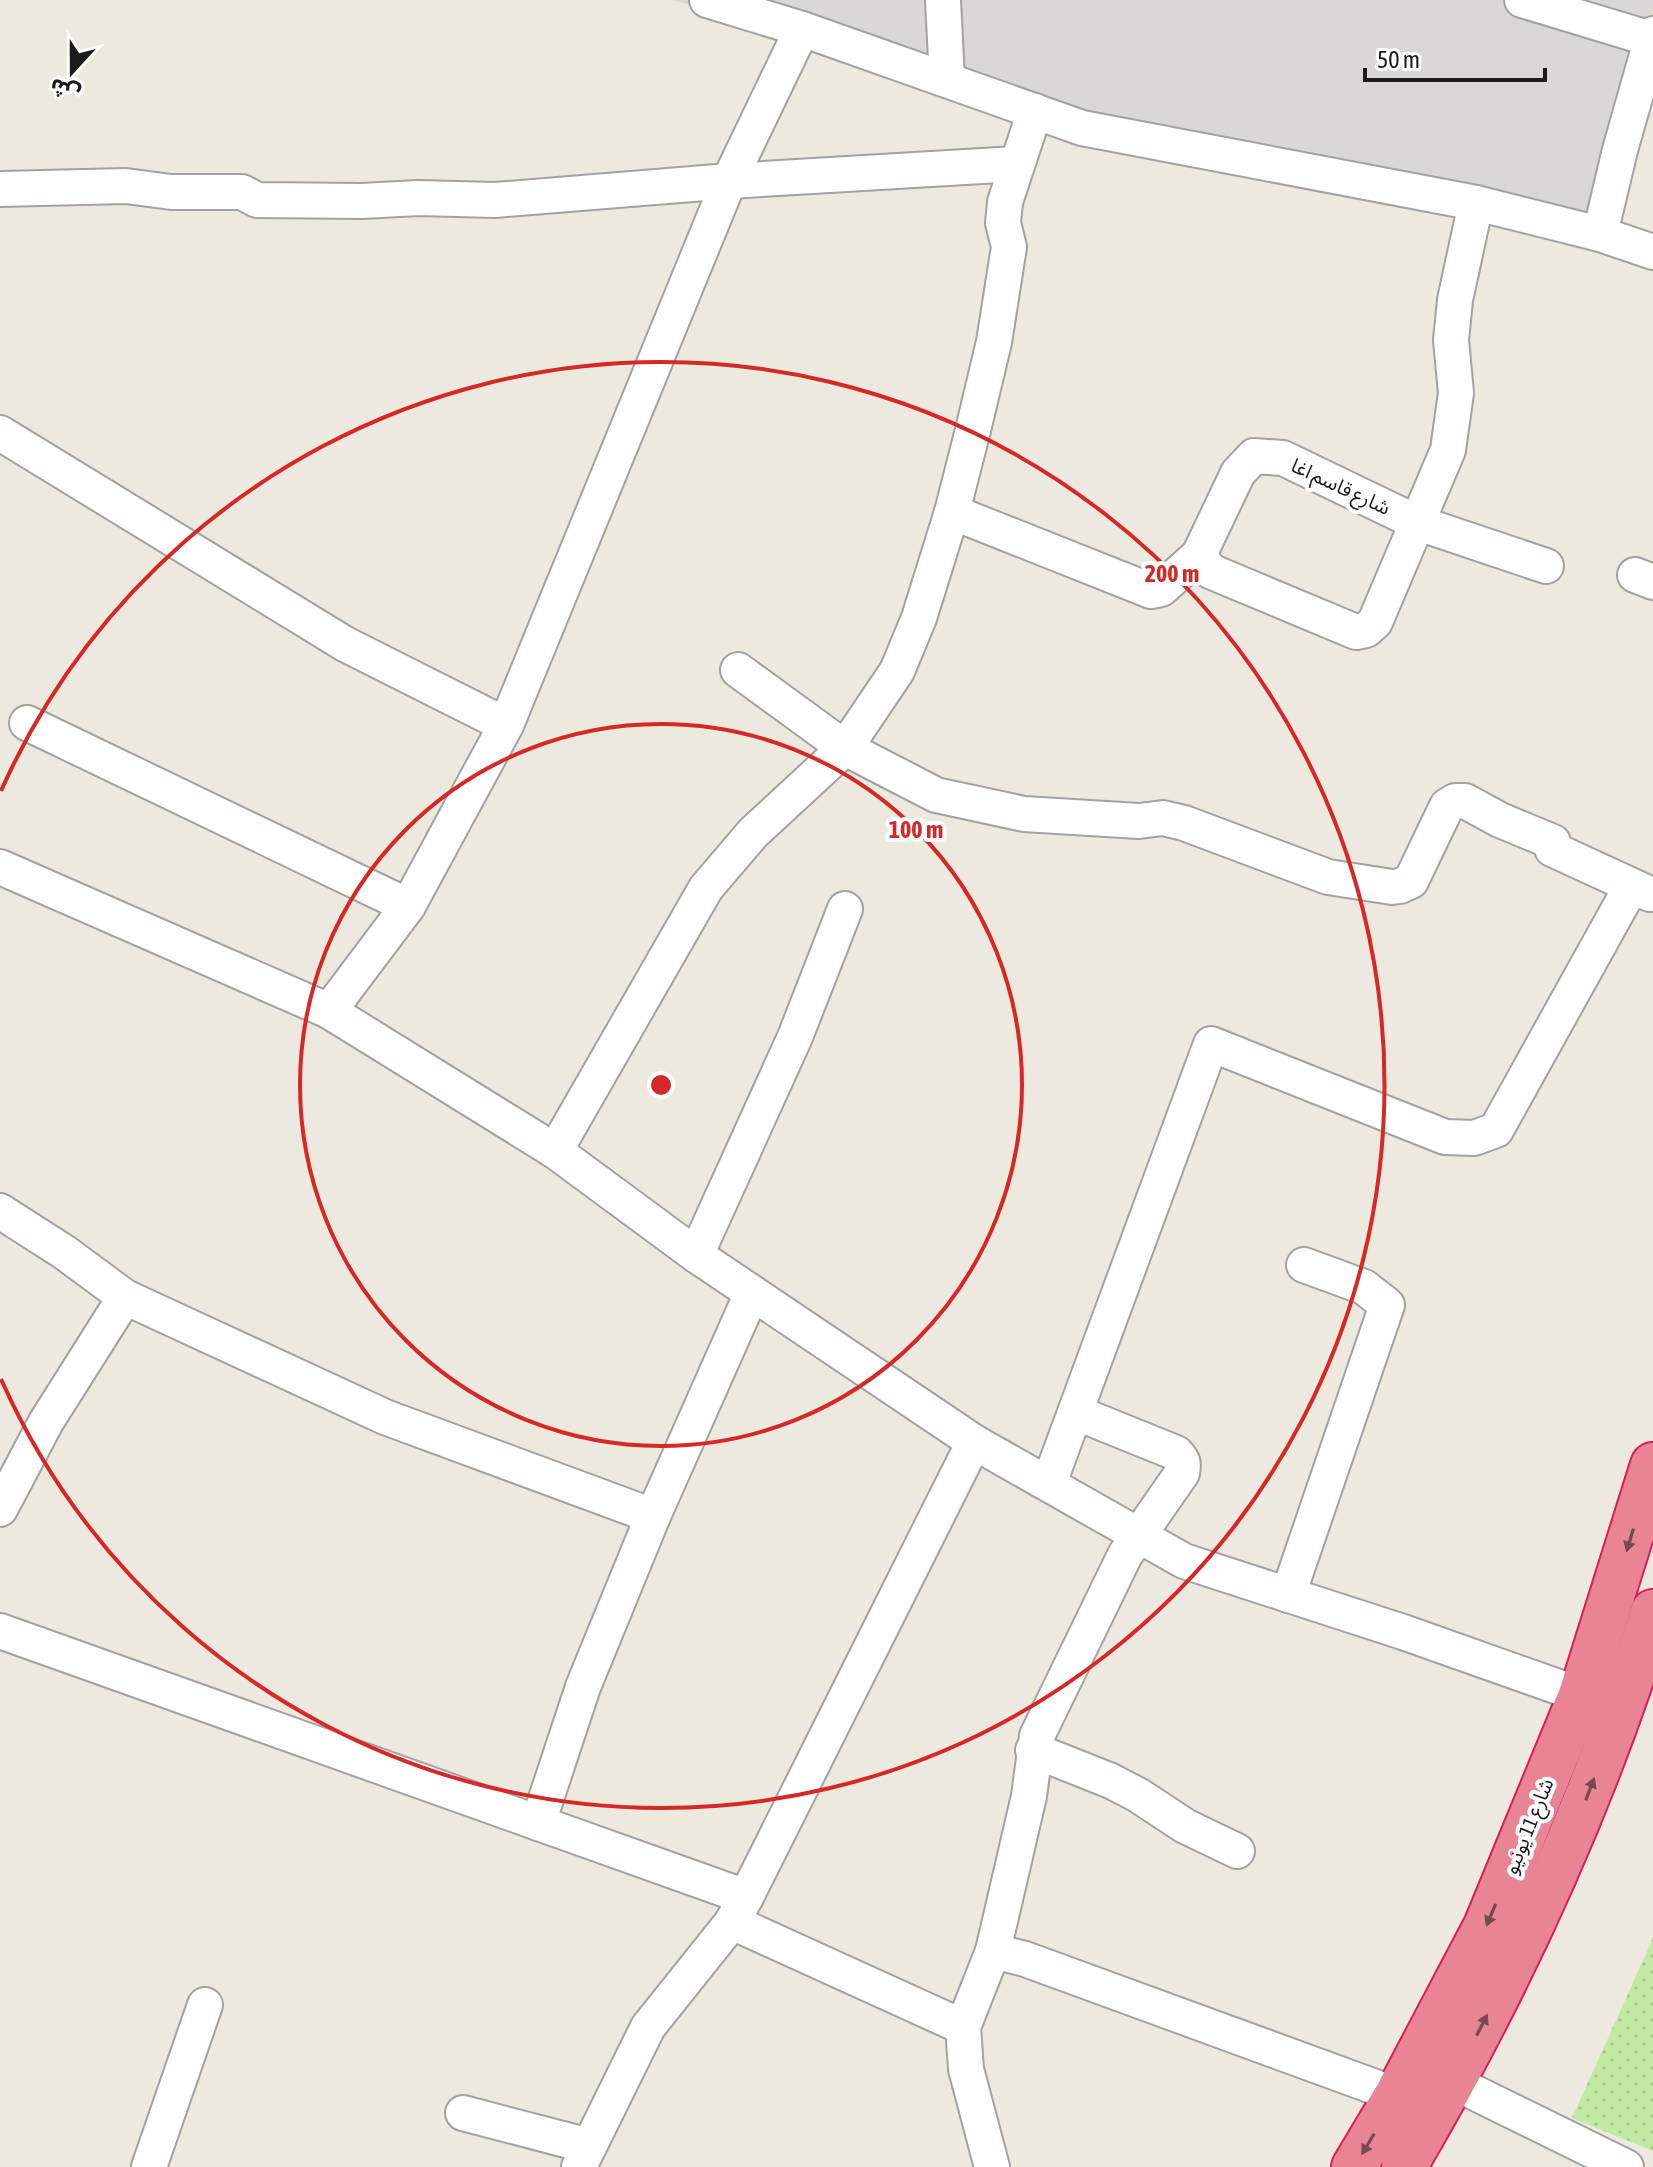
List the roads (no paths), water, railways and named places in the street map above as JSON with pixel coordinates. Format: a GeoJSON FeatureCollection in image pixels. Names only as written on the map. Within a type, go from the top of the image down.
{"type":"FeatureCollection","features":[{"type":"Feature","properties":{"kind":"highway","name":"شارع 11 يونيو"},"geometry":{"type":"LineString","coordinates":[[1354,2167],[1397,2095],[1486,1926],[1581,1695],[1653,1465]]}},
{"type":"Feature","properties":{"kind":"highway"},"geometry":{"type":"LineString","coordinates":[[1404,2167],[1453,2082],[1567,1850],[1644,1674],[1653,1612]]}},
{"type":"Feature","properties":{"kind":"street"},"geometry":{"type":"LineString","coordinates":[[707,0],[802,29],[1082,128],[1476,203],[1600,234],[1653,252]]}},
{"type":"Feature","properties":{"kind":"street"},"geometry":{"type":"LineString","coordinates":[[943,0],[947,80]]}},
{"type":"Feature","properties":{"kind":"street"},"geometry":{"type":"LineString","coordinates":[[1522,0],[1652,36],[1600,234]]}},
{"type":"Feature","properties":{"kind":"street"},"geometry":{"type":"LineString","coordinates":[[329,1011],[408,906],[506,725],[729,181],[802,29]]}},
{"type":"Feature","properties":{"kind":"street"},"geometry":{"type":"LineString","coordinates":[[555,1151],[706,888],[753,833],[845,748],[897,671],[919,618],[952,512],[994,342],[1009,247],[1003,223],[1005,202],[1035,111]]}},
{"type":"Feature","properties":{"kind":"street"},"geometry":{"type":"LineString","coordinates":[[0,189],[126,186],[171,192],[242,192],[257,200],[495,200],[729,181],[1016,164]]}},
{"type":"Feature","properties":{"kind":"street"},"geometry":{"type":"LineString","coordinates":[[952,512],[1151,591],[1161,589],[1199,555],[1210,571],[1356,632],[1366,630],[1375,622],[1448,450],[1456,393],[1451,340],[1455,300],[1476,203]]}},
{"type":"Feature","properties":{"kind":"street"},"geometry":{"type":"LineString","coordinates":[[1,436],[345,644],[506,725]]}},
{"type":"Feature","properties":{"kind":"street","name":"شارع قاسم اغا"},"geometry":{"type":"LineString","coordinates":[[1199,555],[1238,473],[1254,456],[1283,458],[1418,523]]}},
{"type":"Feature","properties":{"kind":"street"},"geometry":{"type":"LineString","coordinates":[[1418,523],[1546,566]]}},
{"type":"Feature","properties":{"kind":"street"},"geometry":{"type":"LineString","coordinates":[[738,670],[845,748],[917,787],[972,805],[1024,814],[1139,821],[1163,818],[1328,877],[1392,887],[1411,881],[1447,806],[1455,801],[1465,801],[1500,820],[1553,842],[1552,849],[1642,891],[1496,1130],[1474,1138],[1445,1137],[1211,1044],[1049,1483]]}},
{"type":"Feature","properties":{"kind":"street"},"geometry":{"type":"LineString","coordinates":[[27,723],[408,906]]}},
{"type":"Feature","properties":{"kind":"street"},"geometry":{"type":"LineString","coordinates":[[0,867],[329,1011],[555,1151],[696,1255],[974,1442],[1184,1561],[1403,1632],[1581,1695]]}},
{"type":"Feature","properties":{"kind":"street"},"geometry":{"type":"LineString","coordinates":[[696,1255],[795,1037],[845,909]]}},
{"type":"Feature","properties":{"kind":"street"},"geometry":{"type":"LineString","coordinates":[[0,1211],[64,1252],[125,1297],[385,1417],[653,1516]]}},
{"type":"Feature","properties":{"kind":"street"},"geometry":{"type":"LineString","coordinates":[[1288,1595],[1387,1305],[1364,1287],[1304,1265]]}},
{"type":"Feature","properties":{"kind":"street"},"geometry":{"type":"LineString","coordinates":[[538,1823],[583,1687],[653,1516],[752,1293]]}},
{"type":"Feature","properties":{"kind":"street"},"geometry":{"type":"LineString","coordinates":[[0,1509],[46,1422],[125,1297]]}},
{"type":"Feature","properties":{"kind":"street"},"geometry":{"type":"LineString","coordinates":[[992,2167],[966,2069],[963,2027],[993,1951],[1029,1796],[1033,1750],[1125,1555],[1182,1473],[1183,1460],[1176,1453],[1077,1413]]}},
{"type":"Feature","properties":{"kind":"street"},"geometry":{"type":"LineString","coordinates":[[463,2113],[584,2156],[648,2027],[739,1909],[974,1442]]}},
{"type":"Feature","properties":{"kind":"street"},"geometry":{"type":"LineString","coordinates":[[3,1640],[538,1823],[739,1909],[963,2027]]}},
{"type":"Feature","properties":{"kind":"street"},"geometry":{"type":"LineString","coordinates":[[1033,1750],[1125,1788],[1185,1826],[1237,1851]]}},
{"type":"Feature","properties":{"kind":"street"},"geometry":{"type":"LineString","coordinates":[[993,1951],[1025,1959],[1397,2095]]}},
{"type":"Feature","properties":{"kind":"street"},"geometry":{"type":"LineString","coordinates":[[149,2167],[205,2005]]}},
{"type":"Feature","properties":{"kind":"street"},"geometry":{"type":"LineString","coordinates":[[1453,2082],[1571,2154],[1626,2167]]}}]}
